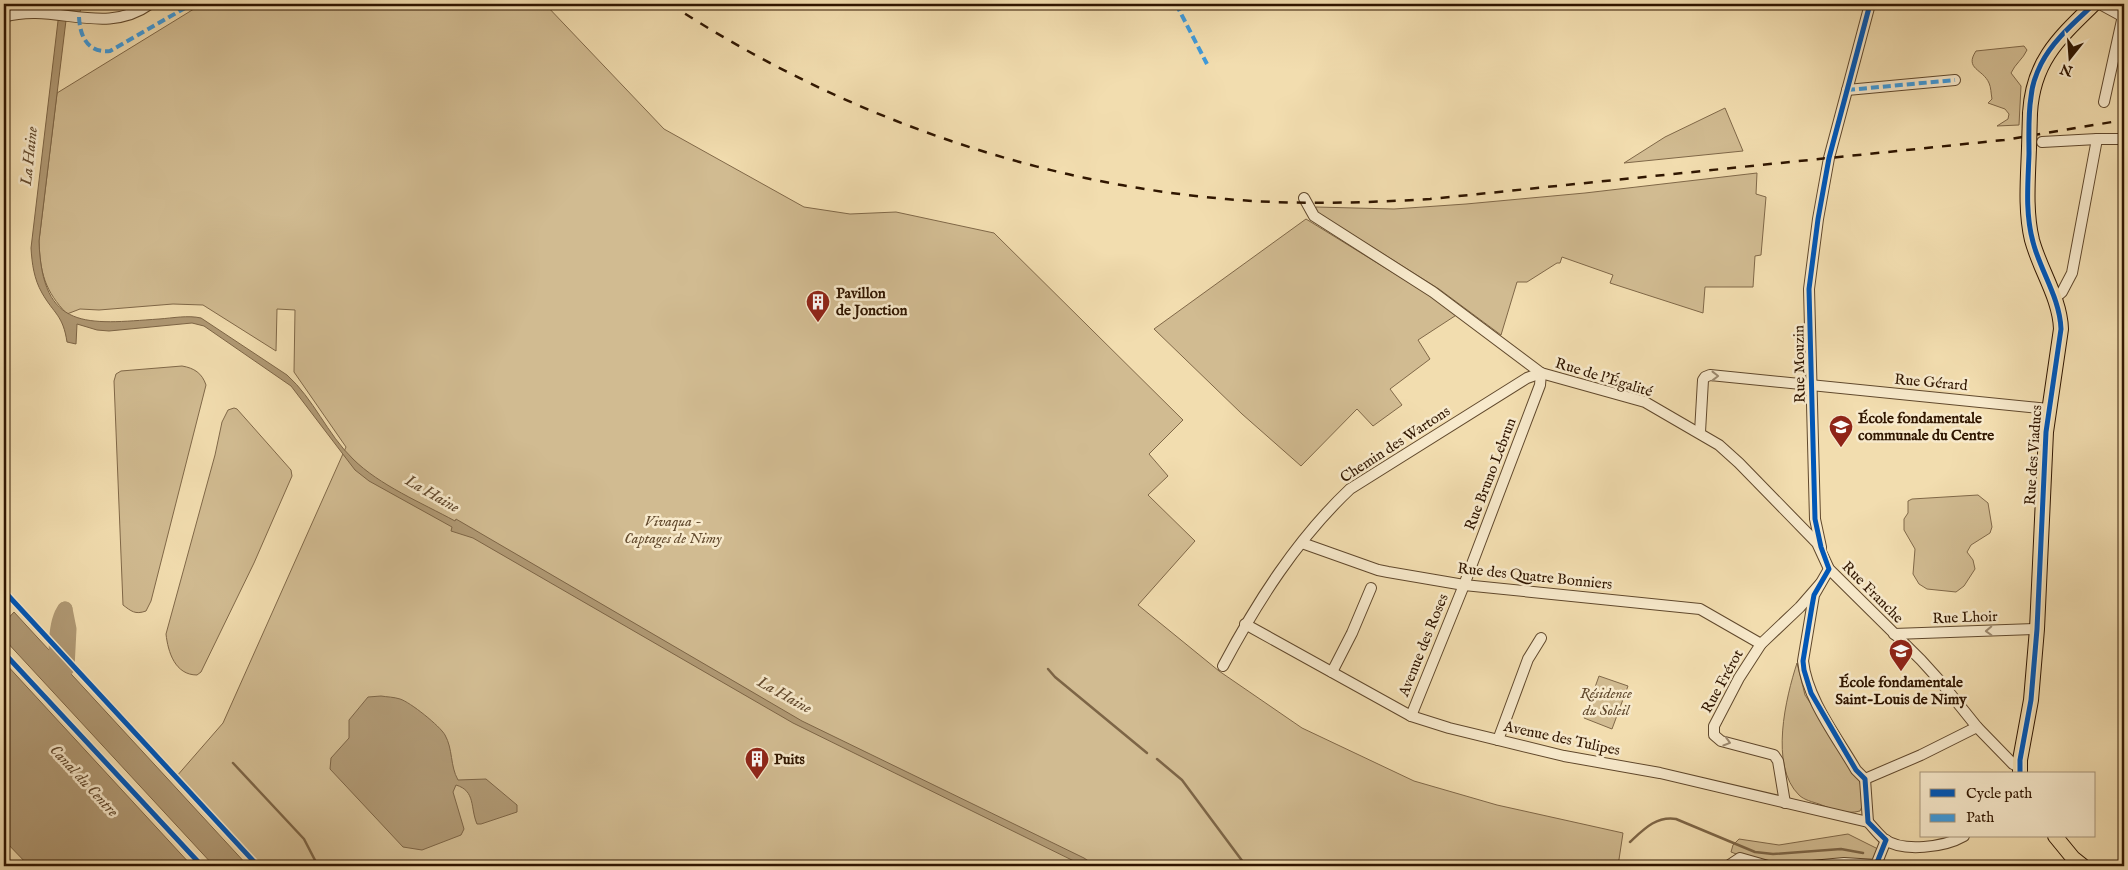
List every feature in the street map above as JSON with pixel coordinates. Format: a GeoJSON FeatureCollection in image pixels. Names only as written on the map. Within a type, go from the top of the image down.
{"type":"FeatureCollection","features":[{"type":"Feature","properties":{"kind":"main road","name":"Rue des Viaducs"},"geometry":{"type":"LineString","coordinates":[[2019,770],[2031,700],[2037,629],[2048,409],[2060,329],[2060,320],[2054,298],[2036,254],[2029,226],[2030,113],[2033,84],[2045,58],[2067,29],[2094,4]]}},
{"type":"Feature","properties":{"kind":"main road"},"geometry":{"type":"LineString","coordinates":[[2057,838],[2073,858],[2083,866]]}},
{"type":"Feature","properties":{"kind":"street"},"geometry":{"type":"LineString","coordinates":[[4,17],[23,13],[46,13],[114,19],[135,13],[150,4]]}},
{"type":"Feature","properties":{"kind":"street","name":"Rue Mouzin"},"geometry":{"type":"LineString","coordinates":[[1829,569],[1821,547],[1815,519],[1809,290],[1818,219],[1830,158],[1870,4]]}},
{"type":"Feature","properties":{"kind":"street"},"geometry":{"type":"LineString","coordinates":[[2100,4],[2123,14]]}},
{"type":"Feature","properties":{"kind":"street"},"geometry":{"type":"LineString","coordinates":[[2104,102],[2123,14],[2118,4]]}},
{"type":"Feature","properties":{"kind":"street"},"geometry":{"type":"LineString","coordinates":[[1847,90],[1955,80]]}},
{"type":"Feature","properties":{"kind":"street"},"geometry":{"type":"LineString","coordinates":[[2054,298],[2062,292],[2072,274],[2097,138]]}},
{"type":"Feature","properties":{"kind":"street"},"geometry":{"type":"LineString","coordinates":[[2042,142],[2097,138],[2124,139]]}},
{"type":"Feature","properties":{"kind":"street","name":"Rue de l'Égalité"},"geometry":{"type":"LineString","coordinates":[[1304,198],[1314,216],[1434,292],[1541,373],[1645,402],[1700,432],[1719,445],[1740,463],[1817,544],[1829,569]]}},
{"type":"Feature","properties":{"kind":"street","name":"Chemin des Wartons"},"geometry":{"type":"LineString","coordinates":[[1223,666],[1259,601],[1330,508],[1350,489],[1527,378],[1541,373]]}},
{"type":"Feature","properties":{"kind":"street","name":"Rue Bruno Lebrun"},"geometry":{"type":"LineString","coordinates":[[1464,585],[1540,385],[1541,373]]}},
{"type":"Feature","properties":{"kind":"street","name":"Rue Gérard"},"geometry":{"type":"LineString","coordinates":[[1700,432],[1703,380],[1707,376],[2048,409]]}},
{"type":"Feature","properties":{"kind":"street","name":"Rue des Quatre Bonniers"},"geometry":{"type":"LineString","coordinates":[[1302,543],[1378,570],[1464,585],[1700,609],[1761,644]]}},
{"type":"Feature","properties":{"kind":"street"},"geometry":{"type":"LineString","coordinates":[[1829,569],[1820,584],[1812,606],[1802,661],[1811,694],[1856,770],[1865,779],[1868,822],[1886,840],[1905,846],[1941,846],[1959,838]]}},
{"type":"Feature","properties":{"kind":"street","name":"Rue Franche"},"geometry":{"type":"LineString","coordinates":[[1829,569],[1940,681],[1977,727],[2019,770]]}},
{"type":"Feature","properties":{"kind":"street","name":"Rue Frérot"},"geometry":{"type":"LineString","coordinates":[[1785,803],[1778,760],[1774,755],[1721,741],[1714,735],[1716,722],[1761,644],[1800,607],[1820,584]]}},
{"type":"Feature","properties":{"kind":"street","name":"Avenue des Roses"},"geometry":{"type":"LineString","coordinates":[[1411,716],[1464,585]]}},
{"type":"Feature","properties":{"kind":"street"},"geometry":{"type":"LineString","coordinates":[[1332,672],[1352,633],[1371,588]]}},
{"type":"Feature","properties":{"kind":"street","name":"Avenue des Tulipes"},"geometry":{"type":"LineString","coordinates":[[1245,624],[1411,716],[1564,756],[1687,779],[1868,822]]}},
{"type":"Feature","properties":{"kind":"street","name":"Rue Lhoir"},"geometry":{"type":"LineString","coordinates":[[1894,634],[2037,629]]}},
{"type":"Feature","properties":{"kind":"street"},"geometry":{"type":"LineString","coordinates":[[1498,740],[1528,659],[1541,638]]}},
{"type":"Feature","properties":{"kind":"street"},"geometry":{"type":"LineString","coordinates":[[1865,779],[1921,755],[1977,727]]}},
{"type":"Feature","properties":{"kind":"street"},"geometry":{"type":"LineString","coordinates":[[1812,866],[1844,863],[1876,865],[1886,840]]}},
{"type":"Feature","properties":{"kind":"street"},"geometry":{"type":"LineString","coordinates":[[1728,866],[1740,858],[1768,866]]}},
{"type":"Feature","properties":{"kind":"green space"},"geometry":{"type":"Polygon","coordinates":[[[49,4],[82,4],[80,12],[49,8],[49,4]]]}},
{"type":"Feature","properties":{"kind":"green space","name":"Vivaqua - Captages de Nimy"},"geometry":{"type":"Polygon","coordinates":[[[202,4],[545,4],[664,129],[804,207],[850,214],[896,212],[994,233],[1183,420],[1149,454],[1168,476],[1148,495],[1195,541],[1138,605],[1219,671],[1302,728],[1414,781],[1497,805],[1623,833],[1618,866],[259,866],[176,777],[223,723],[346,447],[294,372],[295,310],[277,309],[276,351],[203,305],[173,304],[99,310],[80,309],[67,314],[53,297],[45,281],[42,272],[39,241],[57,93],[202,4]]]}},
{"type":"Feature","properties":{"kind":"green space"},"geometry":{"type":"Polygon","coordinates":[[[2024,46],[2027,50],[2011,73],[2021,86],[2019,125],[1997,126],[2008,119],[2009,114],[2005,109],[1988,103],[1992,99],[1990,85],[1973,65],[1973,57],[1976,51],[2024,46]]]}},
{"type":"Feature","properties":{"kind":"green space"},"geometry":{"type":"Polygon","coordinates":[[[1725,108],[1743,151],[1624,163],[1665,137],[1725,108]]]}},
{"type":"Feature","properties":{"kind":"green space"},"geometry":{"type":"Polygon","coordinates":[[[1757,173],[1756,194],[1766,197],[1761,255],[1755,256],[1753,287],[1705,287],[1703,313],[1610,283],[1613,275],[1562,257],[1560,263],[1527,282],[1517,282],[1501,335],[1439,289],[1315,211],[1316,207],[1394,209],[1466,204],[1585,193],[1757,173]]]}},
{"type":"Feature","properties":{"kind":"green space"},"geometry":{"type":"Polygon","coordinates":[[[1306,219],[1421,290],[1461,312],[1418,340],[1430,359],[1390,389],[1402,405],[1373,426],[1357,409],[1301,466],[1242,414],[1154,329],[1306,219]]]}},
{"type":"Feature","properties":{"kind":"green space"},"geometry":{"type":"Polygon","coordinates":[[[182,366],[197,372],[206,385],[151,601],[146,611],[136,612],[123,605],[114,381],[116,374],[121,371],[182,366]]]}},
{"type":"Feature","properties":{"kind":"green space"},"geometry":{"type":"Polygon","coordinates":[[[237,409],[291,470],[292,476],[254,563],[201,672],[197,675],[189,674],[178,667],[174,661],[166,634],[215,455],[222,422],[228,410],[237,409]]]}},
{"type":"Feature","properties":{"kind":"green space"},"geometry":{"type":"Polygon","coordinates":[[[1978,495],[1988,503],[1992,527],[1990,533],[1971,545],[1967,552],[1973,560],[1975,569],[1964,586],[1956,592],[1927,589],[1919,584],[1913,574],[1915,549],[1904,530],[1904,519],[1908,513],[1908,501],[1912,499],[1978,495]]]}},
{"type":"Feature","properties":{"kind":"green space"},"geometry":{"type":"Polygon","coordinates":[[[1797,663],[1805,695],[1859,777],[1864,802],[1860,811],[1839,811],[1809,801],[1799,795],[1790,782],[1784,767],[1783,731],[1788,694],[1797,663]]]}},
{"type":"Feature","properties":{"kind":"green space","name":"Résidence du Soleil"},"geometry":{"type":"Polygon","coordinates":[[[1599,676],[1628,686],[1612,729],[1584,718],[1599,676]]]}},
{"type":"Feature","properties":{"kind":"green space"},"geometry":{"type":"Polygon","coordinates":[[[1848,834],[1878,849],[1879,861],[1812,866],[1768,866],[1731,852],[1733,845],[1739,839],[1779,845],[1848,834]]]}},
{"type":"Feature","properties":{"kind":"water"},"geometry":{"type":"Polygon","coordinates":[[[60,4],[68,4],[39,241],[42,271],[49,292],[59,307],[73,316],[90,321],[110,322],[186,317],[201,318],[287,375],[297,384],[336,439],[353,459],[388,485],[455,521],[456,519],[802,721],[1084,858],[1096,866],[1084,866],[793,723],[473,538],[451,531],[452,527],[369,481],[355,470],[291,386],[204,326],[192,323],[109,331],[97,330],[77,324],[76,344],[67,342],[63,326],[42,293],[35,277],[31,248],[60,4]]]}},
{"type":"Feature","properties":{"kind":"water"},"geometry":{"type":"Polygon","coordinates":[[[14,612],[248,866],[214,866],[4,639],[4,623],[14,612]]]}},
{"type":"Feature","properties":{"kind":"water","name":"Canal du Centre"},"geometry":{"type":"Polygon","coordinates":[[[4,662],[192,866],[29,866],[4,840],[4,662]]]}},
{"type":"Feature","properties":{"kind":"water"},"geometry":{"type":"Polygon","coordinates":[[[381,696],[405,701],[431,720],[448,740],[455,775],[458,780],[486,779],[517,805],[517,812],[477,824],[470,796],[467,791],[456,785],[453,792],[464,829],[461,835],[422,850],[403,847],[330,769],[331,758],[349,738],[349,720],[368,697],[381,696]]]}},
{"type":"Feature","properties":{"kind":"waterway"},"geometry":{"type":"LineString","coordinates":[[57,675],[57,631],[61,615],[65,609]]}},
{"type":"Feature","properties":{"kind":"waterway"},"geometry":{"type":"LineString","coordinates":[[57,680],[67,668],[69,629],[65,609]]}},
{"type":"Feature","properties":{"kind":"waterway"},"geometry":{"type":"LineString","coordinates":[[1048,669],[1055,677],[1147,753]]}},
{"type":"Feature","properties":{"kind":"waterway"},"geometry":{"type":"LineString","coordinates":[[1157,759],[1182,780],[1246,866]]}},
{"type":"Feature","properties":{"kind":"waterway"},"geometry":{"type":"LineString","coordinates":[[233,763],[304,839],[318,866]]}},
{"type":"Feature","properties":{"kind":"waterway"},"geometry":{"type":"LineString","coordinates":[[1630,842],[1651,824],[1662,820],[1676,819],[1755,852],[1773,854],[1841,849],[1863,853]]}},
{"type":"Feature","properties":{"kind":"railway"},"geometry":{"type":"LineString","coordinates":[[670,4],[733,43],[799,78],[866,109],[936,136],[1007,158],[1079,177],[1152,190],[1226,199],[1328,203],[1430,199],[2004,140],[2124,120]]}},
{"type":"Feature","properties":{"kind":"marked path"},"geometry":{"type":"LineString","coordinates":[[79,17],[81,31],[86,42],[96,49],[110,51],[192,4]]}},
{"type":"Feature","properties":{"kind":"marked path"},"geometry":{"type":"LineString","coordinates":[[1176,4],[1207,64]]}},
{"type":"Feature","properties":{"kind":"marked path"},"geometry":{"type":"LineString","coordinates":[[1847,90],[1955,80]]}},
{"type":"Feature","properties":{"kind":"cycle path"},"geometry":{"type":"LineString","coordinates":[[1812,866],[1844,863],[1876,865],[1886,840],[1868,822],[1865,779],[1856,770],[1811,693],[1803,661],[1814,595],[1829,569],[1821,547],[1815,519],[1809,289],[1818,219],[1829,158],[1870,4]]}},
{"type":"Feature","properties":{"kind":"cycle path"},"geometry":{"type":"LineString","coordinates":[[2020,772],[2020,760],[2031,700],[2037,629],[2046,432],[2061,329],[2054,295],[2036,253],[2030,231],[2028,209],[2030,104],[2034,80],[2046,55],[2065,32],[2094,4]]}},
{"type":"Feature","properties":{"kind":"cycle path"},"geometry":{"type":"LineString","coordinates":[[4,591],[258,866]]}},
{"type":"Feature","properties":{"kind":"cycle path"},"geometry":{"type":"LineString","coordinates":[[4,653],[202,866]]}},
{"type":"Feature","properties":{"kind":"place","name":"Pavillon de Jonction"},"geometry":{"type":"Point","coordinates":[818,323]}},
{"type":"Feature","properties":{"kind":"place","name":"École fondamentale communale du Centre"},"geometry":{"type":"Point","coordinates":[1841,448]}},
{"type":"Feature","properties":{"kind":"place","name":"École fondamentale Saint-Louis de Nimy"},"geometry":{"type":"Point","coordinates":[1901,672]}},
{"type":"Feature","properties":{"kind":"place","name":"Puits"},"geometry":{"type":"Point","coordinates":[757,780]}},
{"type":"Feature","properties":{"kind":"water label","name":"La Haine"},"geometry":{"type":"Point","coordinates":[28,156]}},
{"type":"Feature","properties":{"kind":"water label","name":"La Haine"},"geometry":{"type":"Point","coordinates":[433,493]}},
{"type":"Feature","properties":{"kind":"water label","name":"La Haine"},"geometry":{"type":"Point","coordinates":[785,694]}}]}
